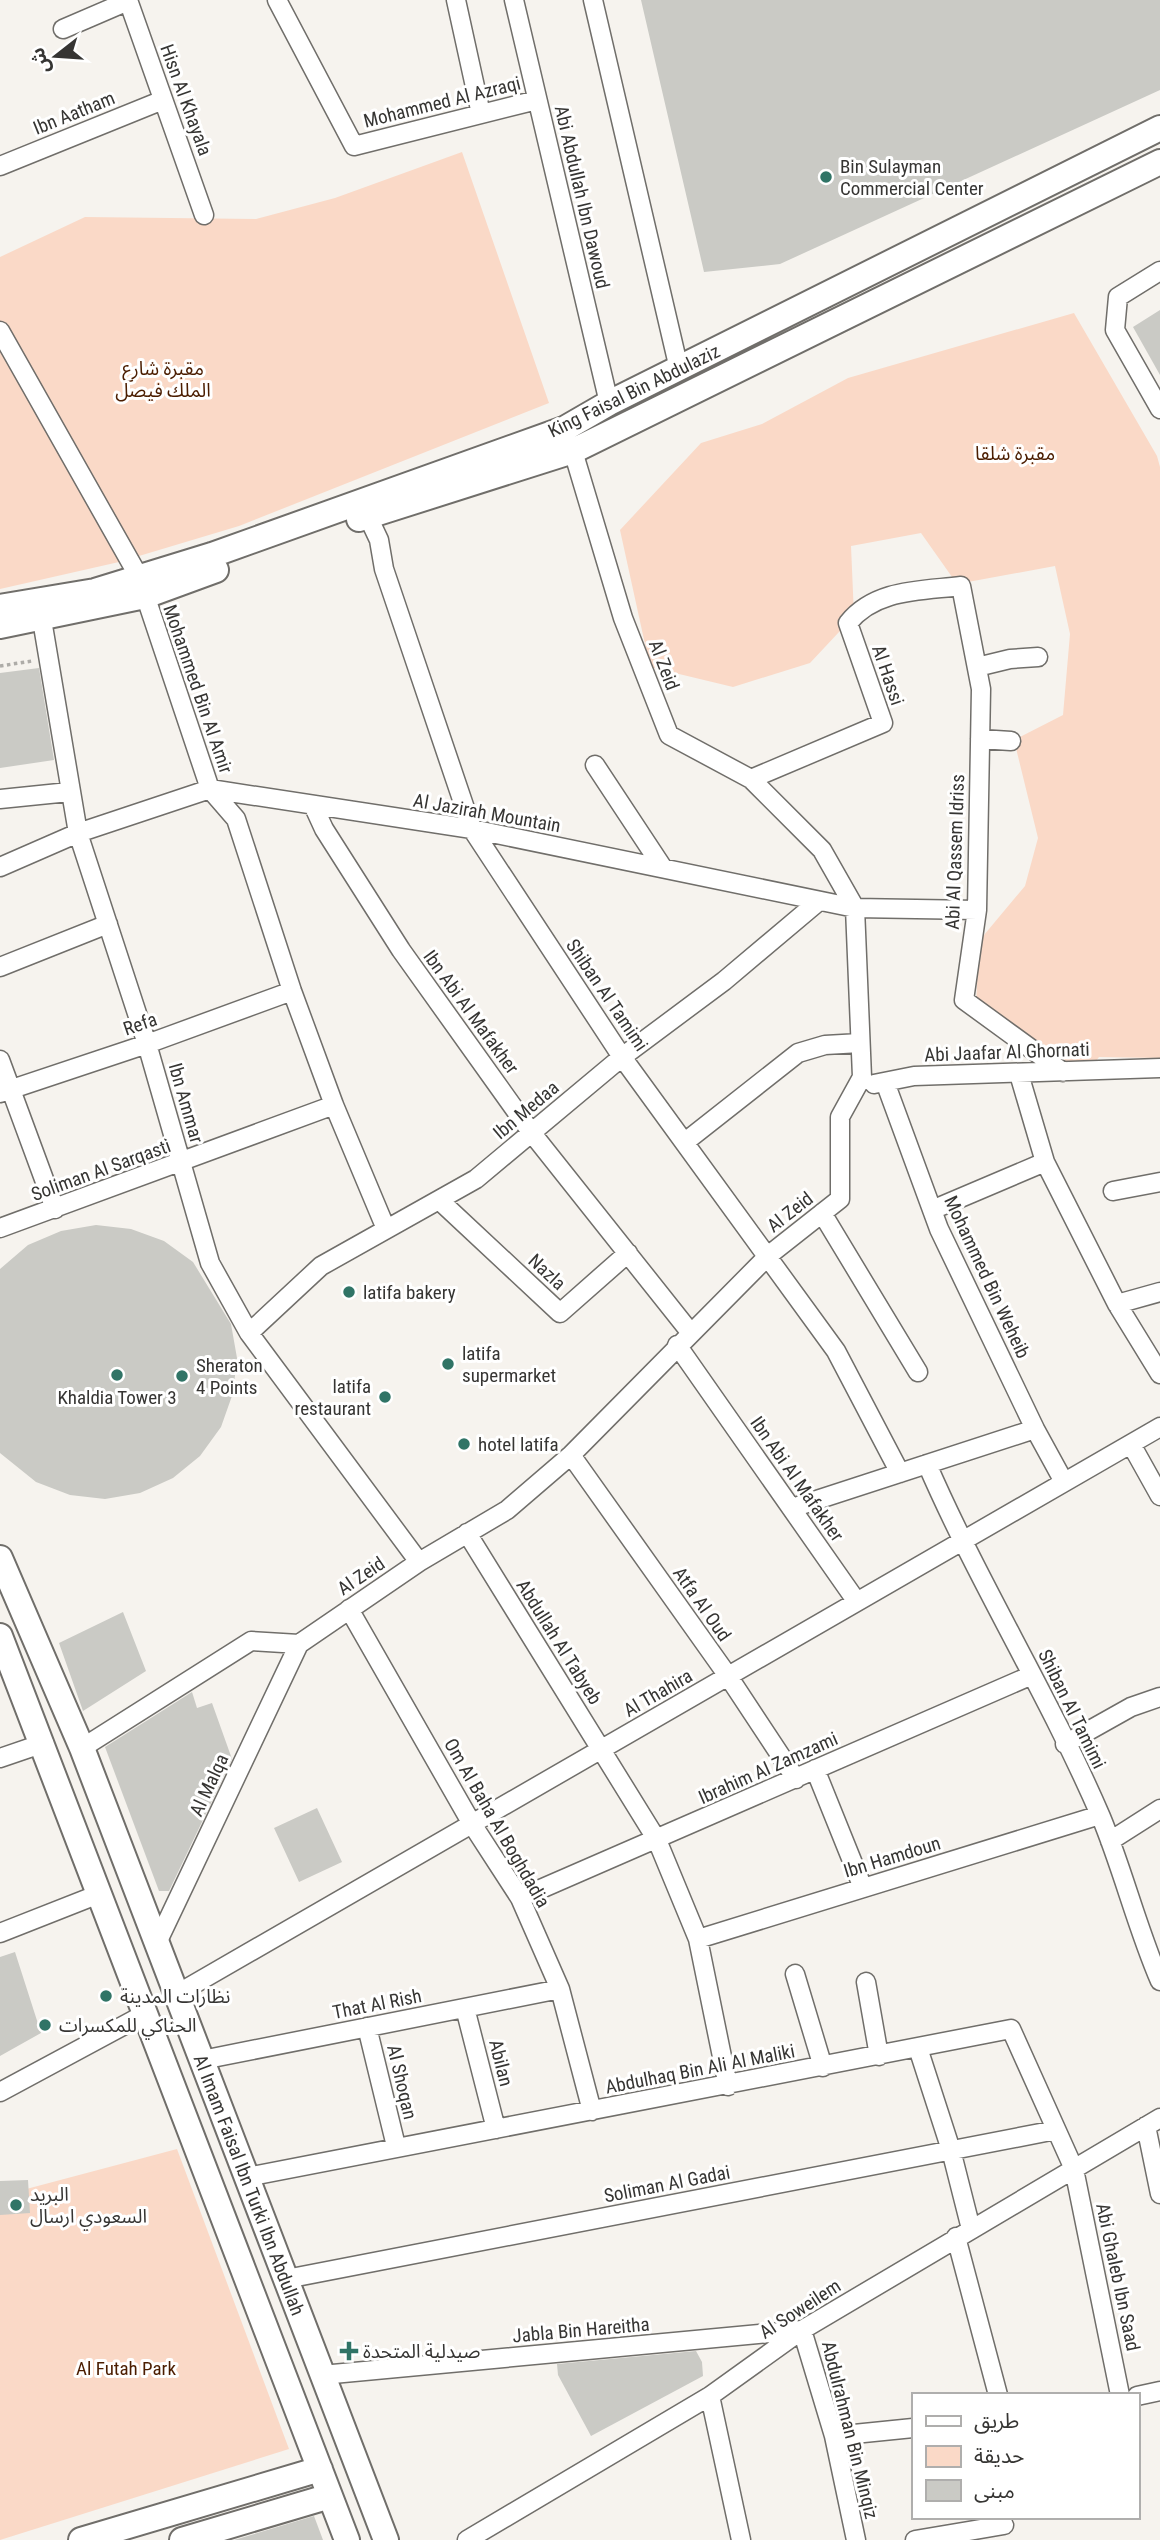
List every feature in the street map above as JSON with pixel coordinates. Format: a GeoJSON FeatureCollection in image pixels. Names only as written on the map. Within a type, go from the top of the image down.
{"type":"FeatureCollection","features":[{"type":"Feature","properties":{"kind":"street"},"geometry":{"type":"LineString","coordinates":[[62,29],[128,0]]}},
{"type":"Feature","properties":{"kind":"street","name":"Hisn Al Khayala"},"geometry":{"type":"LineString","coordinates":[[128,0],[204,215]]}},
{"type":"Feature","properties":{"kind":"street","name":"Mohammed Al Azraqi"},"geometry":{"type":"LineString","coordinates":[[277,0],[354,146],[537,100]]}},
{"type":"Feature","properties":{"kind":"street"},"geometry":{"type":"LineString","coordinates":[[456,0],[481,114]]}},
{"type":"Feature","properties":{"kind":"street","name":"Abi Abdullah Ibn Dawoud"},"geometry":{"type":"LineString","coordinates":[[514,0],[609,403]]}},
{"type":"Feature","properties":{"kind":"street"},"geometry":{"type":"LineString","coordinates":[[593,0],[679,369]]}},
{"type":"Feature","properties":{"kind":"street","name":"Ibn Aatham"},"geometry":{"type":"LineString","coordinates":[[0,166],[163,100]]}},
{"type":"Feature","properties":{"kind":"street","name":"King Faisal Bin Abdulaziz"},"geometry":{"type":"LineString","coordinates":[[0,626],[40,610],[142,587],[364,508],[564,429],[609,403],[1160,128]]}},
{"type":"Feature","properties":{"kind":"street","name":"King Faisal Bin Abdulaziz"},"geometry":{"type":"LineString","coordinates":[[364,508],[573,451],[1160,162]]}},
{"type":"Feature","properties":{"kind":"street"},"geometry":{"type":"LineString","coordinates":[[1160,271],[1118,297],[1115,330],[1160,409]]}},
{"type":"Feature","properties":{"kind":"street","name":"Mohammed Bin Al Amir"},"geometry":{"type":"LineString","coordinates":[[0,331],[142,587],[210,789],[236,819],[292,991],[334,1105],[386,1229]]}},
{"type":"Feature","properties":{"kind":"street","name":"Al Zeid"},"geometry":{"type":"LineString","coordinates":[[299,1644],[419,1562],[507,1510],[571,1455],[769,1255],[840,1199],[840,1117],[862,1077],[855,908],[821,850],[751,779],[669,735],[623,618],[573,451]]}},
{"type":"Feature","properties":{"kind":"street","name":"Shiban Al Tamimi"},"geometry":{"type":"LineString","coordinates":[[364,508],[379,540],[384,569],[472,829],[622,1057],[769,1255],[836,1351],[900,1473]]}},
{"type":"Feature","properties":{"kind":"street","name":"Al Hassi"},"geometry":{"type":"LineString","coordinates":[[751,779],[883,723],[848,623],[859,610],[881,596],[961,586]]}},
{"type":"Feature","properties":{"kind":"street","name":"Abi Al Qassem Idriss"},"geometry":{"type":"LineString","coordinates":[[961,586],[981,689],[976,910],[964,1000],[1063,1072]]}},
{"type":"Feature","properties":{"kind":"street","name":"King Faisal Bin Abdulaziz"},"geometry":{"type":"LineString","coordinates":[[0,607],[40,610]]}},
{"type":"Feature","properties":{"kind":"street","name":"Ibn Ammar"},"geometry":{"type":"LineString","coordinates":[[40,610],[78,833],[147,1044],[210,1263],[249,1333],[419,1562]]}},
{"type":"Feature","properties":{"kind":"street"},"geometry":{"type":"LineString","coordinates":[[977,667],[1010,659],[1038,657]]}},
{"type":"Feature","properties":{"kind":"street"},"geometry":{"type":"LineString","coordinates":[[980,739],[1011,741]]}},
{"type":"Feature","properties":{"kind":"street"},"geometry":{"type":"LineString","coordinates":[[595,765],[663,868]]}},
{"type":"Feature","properties":{"kind":"street","name":"Al Jazirah Mountain"},"geometry":{"type":"LineString","coordinates":[[0,867],[78,833],[210,789],[472,829],[855,908],[976,910]]}},
{"type":"Feature","properties":{"kind":"street"},"geometry":{"type":"LineString","coordinates":[[0,799],[69,792]]}},
{"type":"Feature","properties":{"kind":"street","name":"Ibn Abi Al Mafakher"},"geometry":{"type":"LineString","coordinates":[[313,805],[324,829],[401,950],[531,1132],[690,1332]]}},
{"type":"Feature","properties":{"kind":"street","name":"Ibn Medaa"},"geometry":{"type":"LineString","coordinates":[[249,1333],[321,1266],[475,1179],[622,1057],[724,981],[819,901]]}},
{"type":"Feature","properties":{"kind":"street"},"geometry":{"type":"LineString","coordinates":[[0,967],[107,923]]}},
{"type":"Feature","properties":{"kind":"street","name":"Refa"},"geometry":{"type":"LineString","coordinates":[[5,1091],[147,1044],[292,991]]}},
{"type":"Feature","properties":{"kind":"street"},"geometry":{"type":"LineString","coordinates":[[685,1142],[798,1053],[825,1045],[860,1043]]}},
{"type":"Feature","properties":{"kind":"street"},"geometry":{"type":"LineString","coordinates":[[0,1060],[5,1091],[55,1209]]}},
{"type":"Feature","properties":{"kind":"street","name":"Abi Jaafar Al Ghornati"},"geometry":{"type":"LineString","coordinates":[[856,1088],[914,1076],[1160,1068]]}},
{"type":"Feature","properties":{"kind":"street"},"geometry":{"type":"LineString","coordinates":[[1019,1074],[1045,1162],[1117,1304],[1160,1374]]}},
{"type":"Feature","properties":{"kind":"street","name":"Mohammed Bin Weheib"},"geometry":{"type":"LineString","coordinates":[[885,1082],[932,1210],[1035,1429],[1065,1482]]}},
{"type":"Feature","properties":{"kind":"street","name":"Soliman Al Sarqasti"},"geometry":{"type":"LineString","coordinates":[[0,1228],[181,1164],[334,1105]]}},
{"type":"Feature","properties":{"kind":"street"},"geometry":{"type":"LineString","coordinates":[[932,1210],[1045,1162]]}},
{"type":"Feature","properties":{"kind":"street"},"geometry":{"type":"LineString","coordinates":[[1113,1191],[1160,1182]]}},
{"type":"Feature","properties":{"kind":"street","name":"Nazla"},"geometry":{"type":"LineString","coordinates":[[439,1200],[560,1313],[628,1253]]}},
{"type":"Feature","properties":{"kind":"street"},"geometry":{"type":"LineString","coordinates":[[822,1213],[918,1372]]}},
{"type":"Feature","properties":{"kind":"street"},"geometry":{"type":"LineString","coordinates":[[1117,1304],[1160,1292]]}},
{"type":"Feature","properties":{"kind":"street","name":"Ibn Abi Al Mafakher"},"geometry":{"type":"LineString","coordinates":[[677,1345],[857,1602]]}},
{"type":"Feature","properties":{"kind":"street","name":"Al Thahira"},"geometry":{"type":"LineString","coordinates":[[177,1994],[1160,1427]]}},
{"type":"Feature","properties":{"kind":"street"},"geometry":{"type":"LineString","coordinates":[[792,1508],[1035,1429]]}},
{"type":"Feature","properties":{"kind":"street"},"geometry":{"type":"LineString","coordinates":[[1130,1444],[1160,1496]]}},
{"type":"Feature","properties":{"kind":"street","name":"Atfa Al Oud"},"geometry":{"type":"LineString","coordinates":[[571,1455],[728,1676],[796,1779]]}},
{"type":"Feature","properties":{"kind":"street","name":"Shiban Al Tamimi"},"geometry":{"type":"LineString","coordinates":[[926,1465],[961,1542],[1032,1675],[1100,1815],[1160,1981]]}},
{"type":"Feature","properties":{"kind":"street","name":"Abdullah Al Tabyeb"},"geometry":{"type":"LineString","coordinates":[[467,1533],[657,1840],[698,1939],[728,2086]]}},
{"type":"Feature","properties":{"kind":"street","name":"Al Imam Faisal Ibn Turki Ibn Abdullah"},"geometry":{"type":"LineString","coordinates":[[0,1558],[82,1748],[386,2540]]}},
{"type":"Feature","properties":{"kind":"street","name":"Om Al Baha Al Boghdadia"},"geometry":{"type":"LineString","coordinates":[[349,1609],[472,1824],[520,1898],[560,1989],[592,2111]]}},
{"type":"Feature","properties":{"kind":"street","name":"Al Imam Faisal Ibn Turki Ibn Abdullah"},"geometry":{"type":"LineString","coordinates":[[0,1636],[44,1743],[99,1894],[347,2540]]}},
{"type":"Feature","properties":{"kind":"street"},"geometry":{"type":"LineString","coordinates":[[82,1748],[251,1641],[299,1644]]}},
{"type":"Feature","properties":{"kind":"street","name":"Al Malqa"},"geometry":{"type":"LineString","coordinates":[[157,1943],[299,1644]]}},
{"type":"Feature","properties":{"kind":"street","name":"Ibrahim Al Zamzami"},"geometry":{"type":"LineString","coordinates":[[520,1898],[1032,1675]]}},
{"type":"Feature","properties":{"kind":"street"},"geometry":{"type":"LineString","coordinates":[[1065,1744],[1131,1707],[1160,1697]]}},
{"type":"Feature","properties":{"kind":"street"},"geometry":{"type":"LineString","coordinates":[[0,1758],[44,1743]]}},
{"type":"Feature","properties":{"kind":"street"},"geometry":{"type":"LineString","coordinates":[[815,1769],[863,1888]]}},
{"type":"Feature","properties":{"kind":"street"},"geometry":{"type":"LineString","coordinates":[[1110,1841],[1160,1810]]}},
{"type":"Feature","properties":{"kind":"street","name":"Ibn Hamdoun"},"geometry":{"type":"LineString","coordinates":[[698,1939],[1100,1815]]}},
{"type":"Feature","properties":{"kind":"street"},"geometry":{"type":"LineString","coordinates":[[0,1933],[99,1894]]}},
{"type":"Feature","properties":{"kind":"street"},"geometry":{"type":"LineString","coordinates":[[795,1974],[823,2067]]}},
{"type":"Feature","properties":{"kind":"street"},"geometry":{"type":"LineString","coordinates":[[866,1982],[879,2056]]}},
{"type":"Feature","properties":{"kind":"street","name":"That Al Rish"},"geometry":{"type":"LineString","coordinates":[[202,2060],[560,1989]]}},
{"type":"Feature","properties":{"kind":"street","name":"Abilan"},"geometry":{"type":"LineString","coordinates":[[466,2008],[496,2129]]}},
{"type":"Feature","properties":{"kind":"street"},"geometry":{"type":"LineString","coordinates":[[0,2092],[145,2014]]}},
{"type":"Feature","properties":{"kind":"street","name":"Al Shoqan"},"geometry":{"type":"LineString","coordinates":[[367,2027],[396,2147]]}},
{"type":"Feature","properties":{"kind":"street","name":"Abdulhaq Bin Ali Al Maliki"},"geometry":{"type":"LineString","coordinates":[[247,2177],[728,2086],[1011,2029],[1074,2169]]}},
{"type":"Feature","properties":{"kind":"street"},"geometry":{"type":"LineString","coordinates":[[918,2048],[951,2150],[963,2233],[998,2393]]}},
{"type":"Feature","properties":{"kind":"street"},"geometry":{"type":"LineString","coordinates":[[1153,2122],[1160,2194]]}},
{"type":"Feature","properties":{"kind":"street","name":"Al Soweilem"},"geometry":{"type":"LineString","coordinates":[[467,2540],[710,2396],[802,2330],[1153,2122]]}},
{"type":"Feature","properties":{"kind":"street","name":"Soliman Al Gadai"},"geometry":{"type":"LineString","coordinates":[[286,2279],[1056,2130]]}},
{"type":"Feature","properties":{"kind":"street","name":"Abi Ghaleb Ibn Saad"},"geometry":{"type":"LineString","coordinates":[[1074,2169],[1120,2393]]}},
{"type":"Feature","properties":{"kind":"street","name":"Jabla Bin Hareitha"},"geometry":{"type":"LineString","coordinates":[[322,2375],[802,2330]]}},
{"type":"Feature","properties":{"kind":"street","name":"Abdulrahman Bin Minqiz"},"geometry":{"type":"LineString","coordinates":[[802,2330],[834,2436],[856,2540]]}},
{"type":"Feature","properties":{"kind":"street"},"geometry":{"type":"LineString","coordinates":[[1139,2396],[1160,2391]]}},
{"type":"Feature","properties":{"kind":"street"},"geometry":{"type":"LineString","coordinates":[[710,2396],[741,2540]]}},
{"type":"Feature","properties":{"kind":"street"},"geometry":{"type":"LineString","coordinates":[[834,2436],[912,2428]]}},
{"type":"Feature","properties":{"kind":"street"},"geometry":{"type":"LineString","coordinates":[[81,2540],[320,2469]]}},
{"type":"Feature","properties":{"kind":"street"},"geometry":{"type":"LineString","coordinates":[[182,2540],[217,2535],[330,2496]]}},
{"type":"Feature","properties":{"kind":"street"},"geometry":{"type":"LineString","coordinates":[[915,2540],[1003,2527]]}},
{"type":"Feature","properties":{"kind":"path"},"geometry":{"type":"LineString","coordinates":[[0,666],[50,658]]}},
{"type":"Feature","properties":{"kind":"green space","name":"مقبرة شارع الملك فيصل"},"geometry":{"type":"Polygon","coordinates":[[[462,152],[549,403],[239,526],[119,562],[0,589],[0,257],[85,217],[256,219],[335,198],[462,152]]]}},
{"type":"Feature","properties":{"kind":"green space","name":"مقبرة شلقا"},"geometry":{"type":"Polygon","coordinates":[[[1074,313],[1157,456],[1160,467],[1160,1058],[1099,1057],[1091,1068],[1049,1059],[976,1006],[979,941],[1025,886],[1038,838],[1014,740],[1063,715],[1070,634],[1055,566],[957,584],[921,533],[851,546],[854,616],[810,663],[733,687],[650,667],[620,530],[701,443],[762,424],[848,378],[1074,313]]]}},
{"type":"Feature","properties":{"kind":"green space","name":"Al Futah Park"},"geometry":{"type":"Polygon","coordinates":[[[177,2149],[289,2449],[0,2540],[0,2196],[177,2149]]]}},
{"type":"Feature","properties":{"kind":"building","name":"Bin Sulayman Commercial Center"},"geometry":{"type":"Polygon","coordinates":[[[641,0],[1160,0],[1160,90],[780,264],[704,272],[641,0]]]}},
{"type":"Feature","properties":{"kind":"building"},"geometry":{"type":"Polygon","coordinates":[[[1160,310],[1160,375],[1133,327],[1160,310]]]}},
{"type":"Feature","properties":{"kind":"building"},"geometry":{"type":"Polygon","coordinates":[[[39,668],[54,760],[0,768],[0,673],[39,668]]]}},
{"type":"Feature","properties":{"kind":"building","name":"Khaldia Tower 3"},"geometry":{"type":"Polygon","coordinates":[[[96,1225],[131,1229],[164,1241],[193,1262],[231,1324],[237,1358],[233,1393],[221,1427],[200,1456],[173,1478],[140,1493],[105,1499],[70,1495],[36,1482],[0,1453],[0,1269],[28,1245],[61,1231],[96,1225]]]}},
{"type":"Feature","properties":{"kind":"building"},"geometry":{"type":"Polygon","coordinates":[[[123,1612],[146,1671],[83,1711],[59,1643],[123,1612]]]}},
{"type":"Feature","properties":{"kind":"building"},"geometry":{"type":"Polygon","coordinates":[[[192,1692],[197,1708],[212,1703],[232,1759],[169,1891],[159,1891],[105,1747],[192,1692]]]}},
{"type":"Feature","properties":{"kind":"building"},"geometry":{"type":"Polygon","coordinates":[[[317,1808],[342,1862],[299,1882],[274,1828],[317,1808]]]}},
{"type":"Feature","properties":{"kind":"building"},"geometry":{"type":"Polygon","coordinates":[[[15,1952],[41,2033],[0,2056],[0,1957],[15,1952]]]}},
{"type":"Feature","properties":{"kind":"building"},"geometry":{"type":"Polygon","coordinates":[[[28,2180],[30,2213],[0,2215],[0,2181],[28,2180]]]}},
{"type":"Feature","properties":{"kind":"building"},"geometry":{"type":"Polygon","coordinates":[[[696,2351],[702,2362],[703,2376],[591,2436],[558,2375],[557,2364],[696,2351]]]}},
{"type":"Feature","properties":{"kind":"building"},"geometry":{"type":"Polygon","coordinates":[[[314,2516],[323,2540],[234,2540],[314,2516]]]}},
{"type":"Feature","properties":{"kind":"place","name":"Bin Sulayman Commercial Center"},"geometry":{"type":"Point","coordinates":[826,177]}},
{"type":"Feature","properties":{"kind":"place","name":"latifa bakery"},"geometry":{"type":"Point","coordinates":[349,1292]}},
{"type":"Feature","properties":{"kind":"place","name":"latifa supermarket"},"geometry":{"type":"Point","coordinates":[448,1364]}},
{"type":"Feature","properties":{"kind":"place","name":"Khaldia Tower 3"},"geometry":{"type":"Point","coordinates":[117,1375]}},
{"type":"Feature","properties":{"kind":"place","name":"Sheraton 4 Points"},"geometry":{"type":"Point","coordinates":[182,1376]}},
{"type":"Feature","properties":{"kind":"place","name":"latifa restaurant"},"geometry":{"type":"Point","coordinates":[385,1397]}},
{"type":"Feature","properties":{"kind":"place","name":"hotel latifa"},"geometry":{"type":"Point","coordinates":[464,1444]}},
{"type":"Feature","properties":{"kind":"place","name":"نظارات المدينة"},"geometry":{"type":"Point","coordinates":[106,1996]}},
{"type":"Feature","properties":{"kind":"place","name":"الحناكي للمكسرات"},"geometry":{"type":"Point","coordinates":[45,2025]}},
{"type":"Feature","properties":{"kind":"place","name":"البريد السعودي ارسال"},"geometry":{"type":"Point","coordinates":[16,2205]}},
{"type":"Feature","properties":{"kind":"place","name":"صيدلية المتحدة"},"geometry":{"type":"Point","coordinates":[349,2351]}}]}
